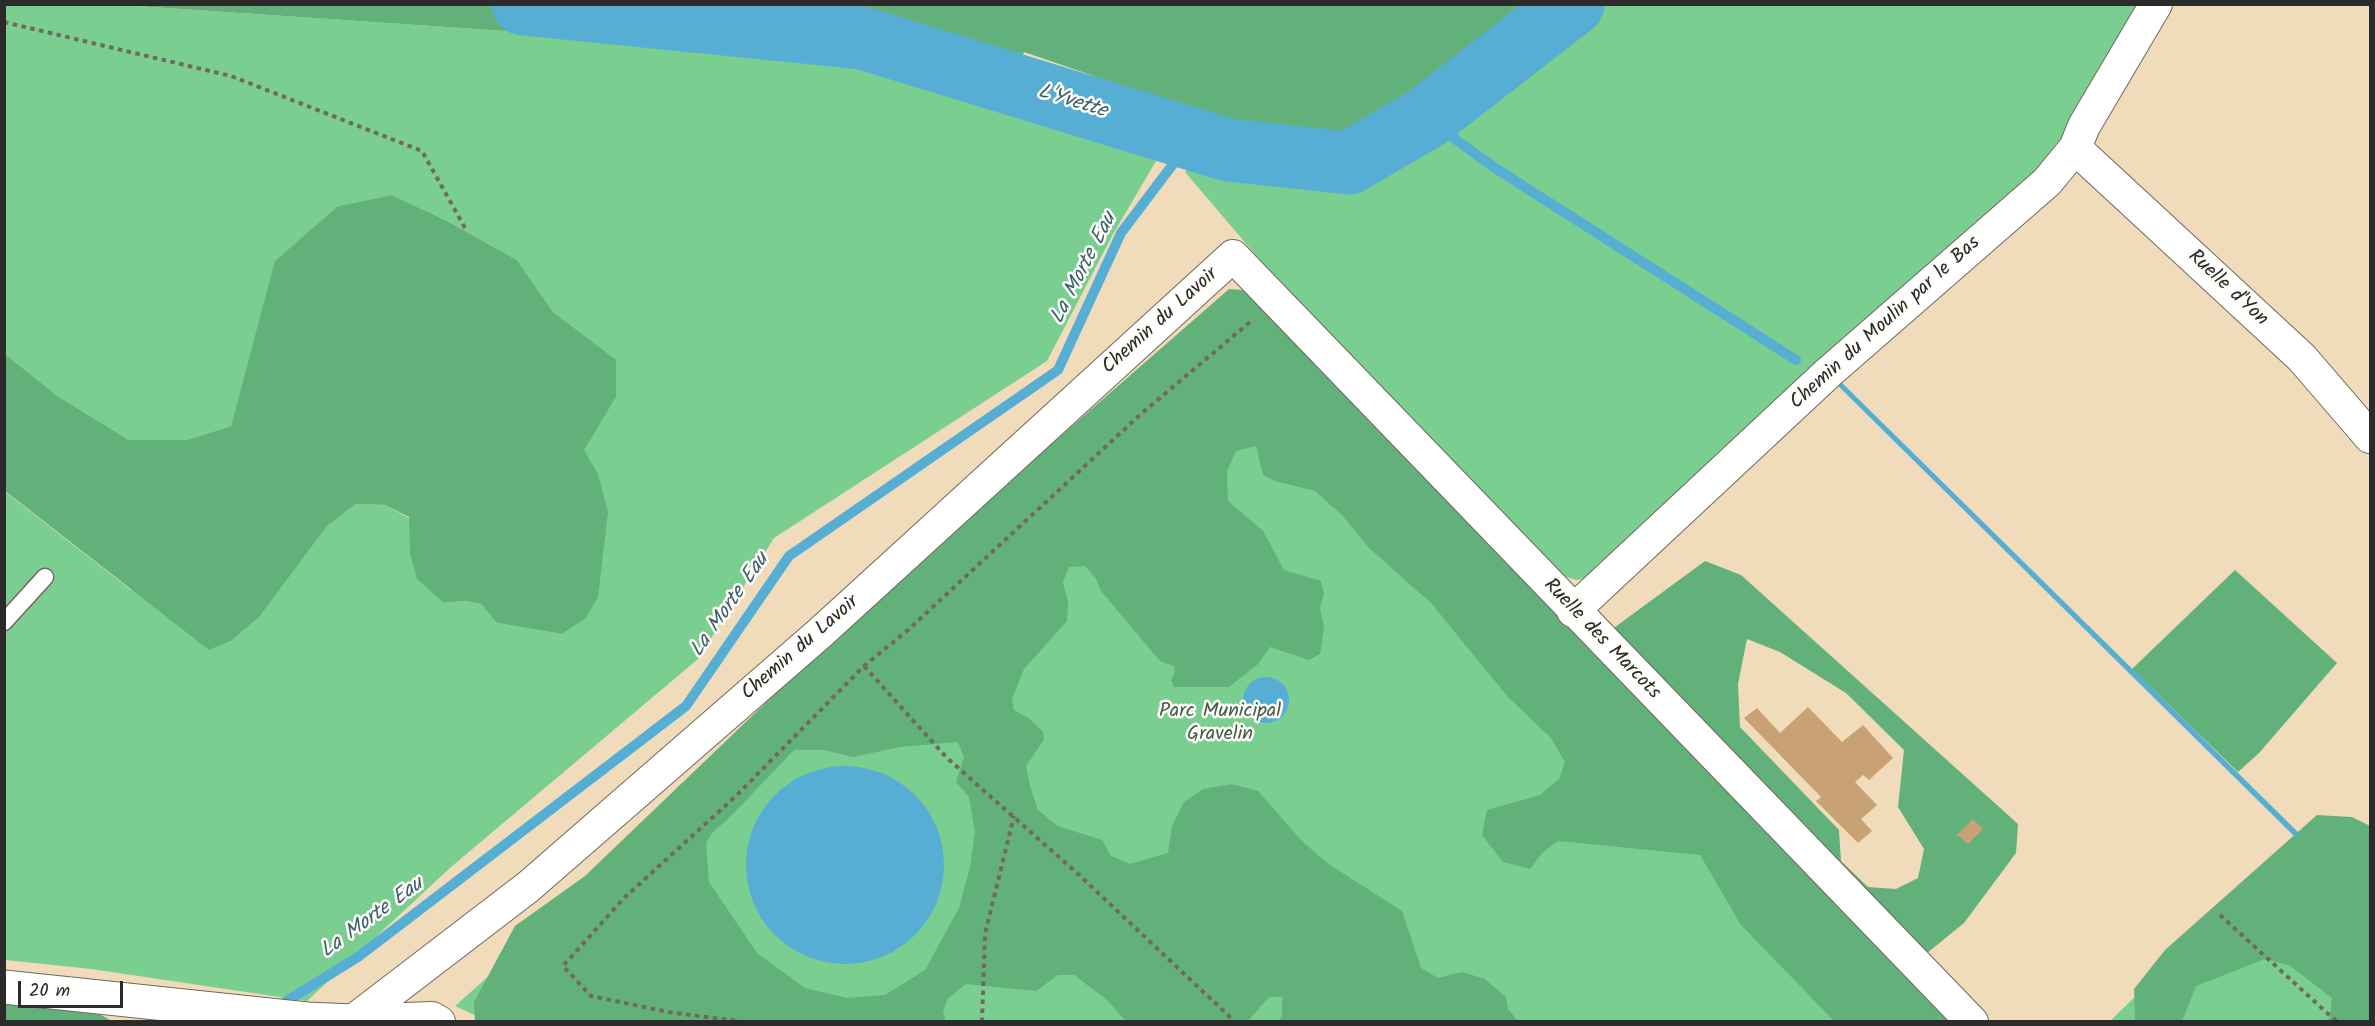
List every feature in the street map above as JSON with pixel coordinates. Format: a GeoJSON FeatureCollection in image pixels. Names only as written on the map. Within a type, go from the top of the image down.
{"type":"FeatureCollection","features":[{"type":"Feature","properties":{"kind":"street","name":"Chemin du Moulin par le Bas"},"geometry":{"type":"LineString","coordinates":[[1573,611],[1828,374],[2047,182],[2075,148],[2084,126],[2156,4]]}},
{"type":"Feature","properties":{"kind":"street","name":"Ruelle d'Yon"},"geometry":{"type":"LineString","coordinates":[[2075,148],[2302,358],[2370,437]]}},
{"type":"Feature","properties":{"kind":"street","name":"Ruelle des Marcots"},"geometry":{"type":"LineString","coordinates":[[1233,256],[1972,1022]]}},
{"type":"Feature","properties":{"kind":"street","name":"Chemin du Lavoir"},"geometry":{"type":"LineString","coordinates":[[353,1021],[528,887],[794,656],[1233,256]]}},
{"type":"Feature","properties":{"kind":"street"},"geometry":{"type":"LineString","coordinates":[[4,987],[304,1020],[432,1018],[439,1022]]}},
{"type":"Feature","properties":{"kind":"lane"},"geometry":{"type":"LineString","coordinates":[[4,622],[45,577]]}},
{"type":"Feature","properties":{"kind":"path"},"geometry":{"type":"LineString","coordinates":[[4,22],[231,76],[422,151],[465,228]]}},
{"type":"Feature","properties":{"kind":"path"},"geometry":{"type":"LineString","coordinates":[[744,1022],[668,1012],[591,996],[563,966],[624,898],[735,797],[864,666],[908,630],[1142,413],[1275,301]]}},
{"type":"Feature","properties":{"kind":"path"},"geometry":{"type":"LineString","coordinates":[[864,666],[946,758],[1014,816],[1221,1008],[1232,1022]]}},
{"type":"Feature","properties":{"kind":"path"},"geometry":{"type":"LineString","coordinates":[[982,1022],[985,934],[1014,816]]}},
{"type":"Feature","properties":{"kind":"path"},"geometry":{"type":"LineString","coordinates":[[2220,915],[2337,1022]]}},
{"type":"Feature","properties":{"kind":"green space"},"geometry":{"type":"Polygon","coordinates":[[[5,5],[122,5],[890,57],[1159,156],[1112,236],[1047,361],[774,538],[698,659],[451,867],[307,1001],[91,969],[5,960],[4,491],[131,590],[326,527],[356,504],[385,505],[409,518],[444,603],[464,601],[481,604],[497,623],[562,634],[585,619],[598,475],[583,450],[616,397],[616,361],[553,312],[517,260],[447,221],[392,195],[338,206],[276,261],[231,426],[187,440],[129,440],[59,397],[5,354],[5,5]]]}},
{"type":"Feature","properties":{"kind":"green space"},"geometry":{"type":"Polygon","coordinates":[[[122,5],[1549,5],[1425,103],[1381,129],[1331,138],[1236,125],[1024,52],[1006,101],[889,57],[122,5]]]}},
{"type":"Feature","properties":{"kind":"green space"},"geometry":{"type":"Polygon","coordinates":[[[1576,5],[2144,5],[2034,183],[1589,578],[1576,580],[1558,574],[1306,314],[1185,172],[1197,158],[1357,181],[1576,5]]]}},
{"type":"Feature","properties":{"kind":"green space"},"geometry":{"type":"Polygon","coordinates":[[[392,195],[447,221],[517,260],[553,312],[616,360],[616,397],[584,450],[598,474],[608,512],[598,597],[585,619],[562,634],[497,623],[481,604],[464,601],[444,603],[417,579],[410,553],[409,517],[385,505],[356,504],[326,527],[259,617],[232,640],[209,650],[5,491],[5,354],[59,397],[129,440],[187,440],[231,426],[275,261],[338,206],[392,195]]]}},
{"type":"Feature","properties":{"kind":"green space"},"geometry":{"type":"Polygon","coordinates":[[[1229,289],[1257,291],[1611,630],[1705,561],[1741,575],[2018,824],[2016,853],[1964,923],[1921,958],[1950,1021],[1834,1021],[1741,925],[1700,855],[1558,841],[1543,852],[1530,869],[1503,862],[1482,835],[1487,810],[1540,795],[1559,779],[1565,762],[1551,738],[1507,696],[1431,603],[1369,548],[1341,514],[1315,491],[1275,481],[1263,475],[1256,446],[1236,451],[1227,471],[1228,501],[1263,531],[1284,570],[1321,581],[1324,594],[1320,608],[1324,627],[1320,654],[1309,660],[1270,647],[1258,664],[1229,687],[1174,687],[1171,680],[1175,672],[1174,666],[1160,661],[1101,591],[1096,579],[1085,566],[1069,567],[1063,582],[1068,602],[1067,621],[1024,669],[1012,699],[1014,710],[1030,719],[1043,732],[1044,740],[1026,766],[1038,810],[1058,826],[1102,840],[1111,856],[1130,864],[1168,853],[1172,826],[1184,802],[1203,789],[1232,784],[1258,791],[1301,840],[1327,863],[1402,911],[1421,968],[1438,978],[1462,972],[1485,979],[1506,997],[1508,1009],[1518,1021],[1279,1021],[1282,1016],[1282,997],[1269,997],[1248,1021],[1126,1021],[1107,1000],[1074,975],[1058,975],[1036,991],[966,984],[948,998],[943,1011],[946,1022],[475,1022],[474,1002],[515,926],[585,876],[874,599],[1229,289]],[[1747,639],[1738,684],[1740,727],[1839,830],[1841,861],[1868,887],[1896,889],[1918,878],[1924,849],[1898,807],[1904,750],[1846,693],[1780,652],[1747,639]],[[958,742],[900,747],[853,757],[824,750],[794,750],[713,832],[706,843],[709,882],[757,953],[805,988],[847,998],[885,995],[925,970],[959,908],[970,867],[975,832],[969,797],[956,782],[964,757],[958,742]]]}},
{"type":"Feature","properties":{"kind":"green space","name":"Parc Municipal Gravelin"},"geometry":{"type":"Polygon","coordinates":[[[1230,317],[1943,1021],[490,1022],[455,1006],[1230,317]]]}},
{"type":"Feature","properties":{"kind":"green space"},"geometry":{"type":"Polygon","coordinates":[[[2235,570],[2337,663],[2259,753],[2238,772],[2132,669],[2235,570]]]}},
{"type":"Feature","properties":{"kind":"green space"},"geometry":{"type":"Polygon","coordinates":[[[2317,815],[2352,817],[2370,826],[2370,1021],[2325,1021],[2330,1018],[2332,998],[2289,965],[2265,959],[2196,986],[2182,1021],[2135,1021],[2134,989],[2165,950],[2317,815]]]}},
{"type":"Feature","properties":{"kind":"green space"},"geometry":{"type":"Polygon","coordinates":[[[2314,824],[2370,1021],[2109,1022],[2314,824]]]}},
{"type":"Feature","properties":{"kind":"green space"},"geometry":{"type":"Polygon","coordinates":[[[5,978],[35,979],[112,1021],[5,1022],[5,978]]]}},
{"type":"Feature","properties":{"kind":"water"},"geometry":{"type":"Polygon","coordinates":[[[1831,372],[2299,833],[2295,837],[1827,375],[1831,372]]]}},
{"type":"Feature","properties":{"kind":"water"},"geometry":{"type":"Polygon","coordinates":[[[1266,677],[1275,678],[1283,683],[1288,691],[1288,709],[1283,717],[1275,722],[1266,723],[1257,722],[1249,717],[1244,709],[1243,700],[1244,691],[1249,683],[1257,678],[1266,677]]]}},
{"type":"Feature","properties":{"kind":"water"},"geometry":{"type":"Polygon","coordinates":[[[835,766],[855,766],[883,773],[908,788],[922,802],[937,827],[944,855],[944,875],[937,903],[922,928],[908,942],[874,960],[855,964],[835,964],[807,957],[782,942],[768,928],[750,894],[746,875],[746,855],[753,827],[768,802],[782,788],[816,770],[835,766]]]}},
{"type":"Feature","properties":{"kind":"building"},"geometry":{"type":"Polygon","coordinates":[[[1808,707],[1842,742],[1863,725],[1893,758],[1869,780],[1863,775],[1855,782],[1877,805],[1861,819],[1872,831],[1858,843],[1816,801],[1821,797],[1744,718],[1757,708],[1780,733],[1808,707]]]}},
{"type":"Feature","properties":{"kind":"building"},"geometry":{"type":"Polygon","coordinates":[[[1973,819],[1983,829],[1968,844],[1957,835],[1973,819]]]}},
{"type":"Feature","properties":{"kind":"waterway","name":"L'Yvette"},"geometry":{"type":"LineString","coordinates":[[523,4],[862,38],[1228,150],[1349,163],[1426,118],[1573,4]]}},
{"type":"Feature","properties":{"kind":"waterway"},"geometry":{"type":"LineString","coordinates":[[1426,118],[1495,168],[1796,360]]}},
{"type":"Feature","properties":{"kind":"waterway","name":"La Morte Eau"},"geometry":{"type":"LineString","coordinates":[[277,1007],[358,957],[686,706],[789,556],[1058,370],[1121,233],[1192,139]]}}]}
